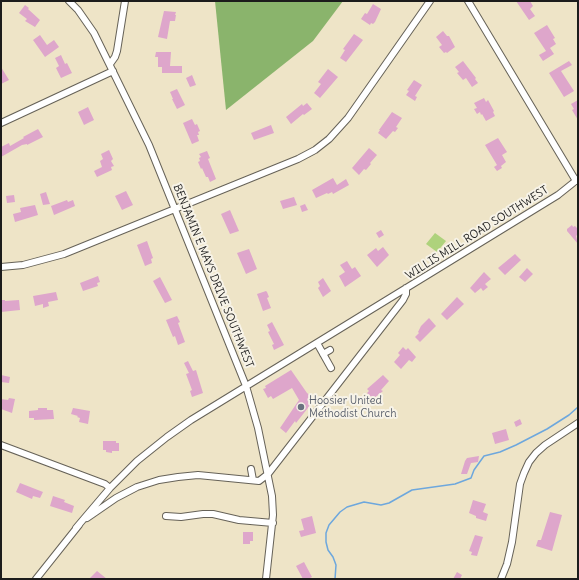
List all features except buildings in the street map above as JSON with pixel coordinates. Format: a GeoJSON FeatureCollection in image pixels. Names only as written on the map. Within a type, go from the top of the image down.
{"type":"FeatureCollection","features":[{"type":"Feature","properties":{"kind":"street","name":"BENJAMIN E MAYS DRIVE SOUTHWEST"},"geometry":{"type":"LineString","coordinates":[[69,1],[78,10],[94,32],[150,145],[246,386],[258,428],[272,496],[273,523],[266,579]]}},
{"type":"Feature","properties":{"kind":"street"},"geometry":{"type":"LineString","coordinates":[[110,64],[117,51],[125,1]]}},
{"type":"Feature","properties":{"kind":"street"},"geometry":{"type":"LineString","coordinates":[[1,267],[22,265],[64,254],[298,159],[315,150],[329,139],[348,118],[430,1]]}},
{"type":"Feature","properties":{"kind":"street"},"geometry":{"type":"LineString","coordinates":[[468,1],[577,180]]}},
{"type":"Feature","properties":{"kind":"street"},"geometry":{"type":"LineString","coordinates":[[1,123],[113,71]]}},
{"type":"Feature","properties":{"kind":"street","name":"WILLIS MILL ROAD SOUTHWEST"},"geometry":{"type":"LineString","coordinates":[[268,474],[403,300],[406,294],[406,288],[558,195],[577,180]]}},
{"type":"Feature","properties":{"kind":"street"},"geometry":{"type":"LineString","coordinates":[[36,579],[110,488],[137,461],[167,437],[191,420],[406,288]]}},
{"type":"Feature","properties":{"kind":"street"},"geometry":{"type":"LineString","coordinates":[[342,327],[346,334]]}},
{"type":"Feature","properties":{"kind":"street"},"geometry":{"type":"LineString","coordinates":[[317,343],[330,368]]}},
{"type":"Feature","properties":{"kind":"street"},"geometry":{"type":"LineString","coordinates":[[323,354],[330,350]]}},
{"type":"Feature","properties":{"kind":"street"},"geometry":{"type":"LineString","coordinates":[[501,579],[507,564],[512,542],[520,484],[524,473],[536,453],[545,445],[578,423]]}},
{"type":"Feature","properties":{"kind":"street"},"geometry":{"type":"LineString","coordinates":[[1,445],[105,484],[110,488]]}},
{"type":"Feature","properties":{"kind":"street"},"geometry":{"type":"LineString","coordinates":[[251,469],[253,480]]}},
{"type":"Feature","properties":{"kind":"street"},"geometry":{"type":"LineString","coordinates":[[76,528],[96,511],[116,498],[159,480],[198,475],[259,480],[268,474]]}},
{"type":"Feature","properties":{"kind":"street"},"geometry":{"type":"LineString","coordinates":[[166,516],[181,517],[213,514],[239,520],[273,523]]}},
{"type":"Feature","properties":{"kind":"green space"},"geometry":{"type":"Polygon","coordinates":[[[215,1],[343,1],[313,41],[226,110],[215,1]]]}},
{"type":"Feature","properties":{"kind":"green space"},"geometry":{"type":"Polygon","coordinates":[[[435,233],[446,241],[437,252],[426,244],[435,233]]]}},
{"type":"Feature","properties":{"kind":"waterway"},"geometry":{"type":"LineString","coordinates":[[335,579],[336,565],[328,550],[326,533],[329,525],[340,512],[347,507],[364,502],[381,505],[389,503],[412,490],[455,484],[471,478],[474,470],[484,456],[500,452],[547,429],[569,415],[578,407]]}},
{"type":"Feature","properties":{"kind":"place","name":"Hoosier United Methodist Church"},"geometry":{"type":"Point","coordinates":[301,407]}}]}
